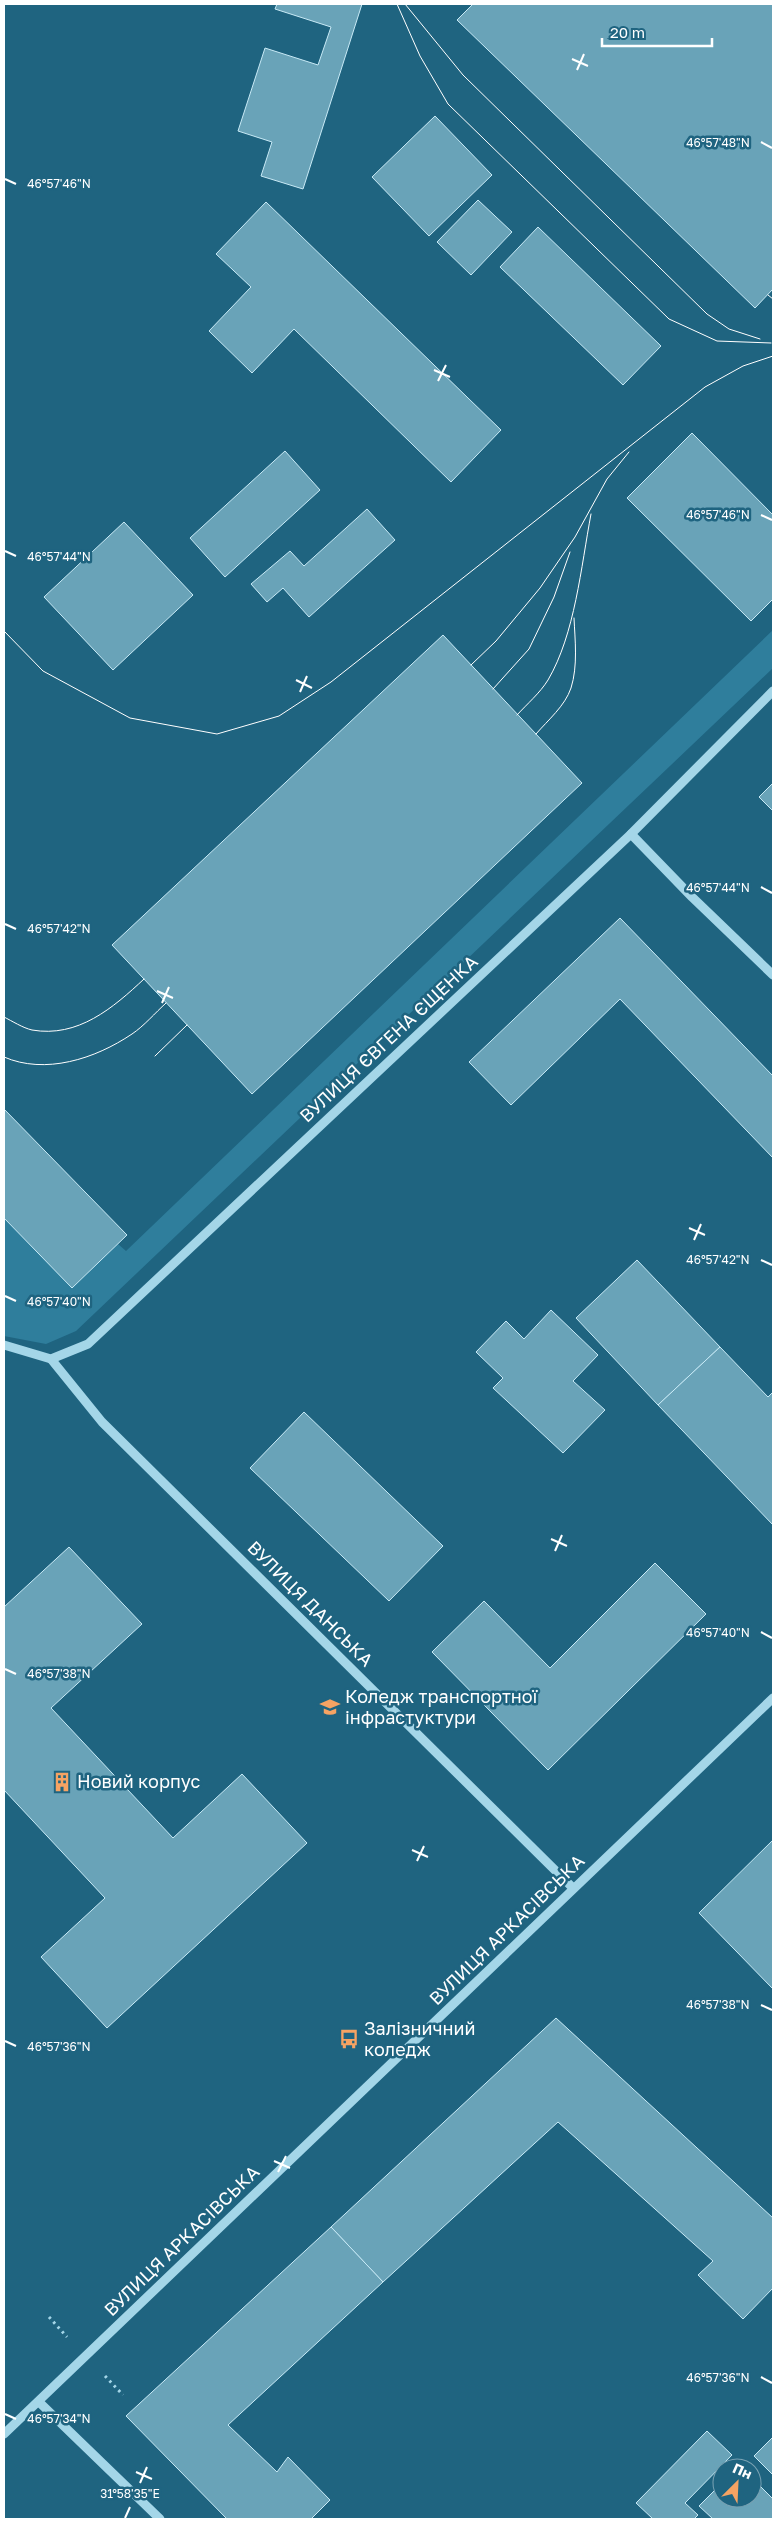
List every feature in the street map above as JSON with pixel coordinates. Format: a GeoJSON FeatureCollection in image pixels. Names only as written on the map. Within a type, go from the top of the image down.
{"type":"FeatureCollection","features":[{"type":"Feature","properties":{"kind":"street","name":"ВУЛИЦЯ ЄВГЕНА ЄЩЕНКА"},"geometry":{"type":"LineString","coordinates":[[51,1359],[88,1344],[631,834],[773,691]]}},
{"type":"Feature","properties":{"kind":"street"},"geometry":{"type":"LineString","coordinates":[[631,834],[692,897],[773,975]]}},
{"type":"Feature","properties":{"kind":"street"},"geometry":{"type":"LineString","coordinates":[[4,1345],[51,1359]]}},
{"type":"Feature","properties":{"kind":"street","name":"ВУЛИЦЯ ДАНСЬКА"},"geometry":{"type":"LineString","coordinates":[[51,1359],[102,1422],[573,1888]]}},
{"type":"Feature","properties":{"kind":"street","name":"ВУЛИЦЯ АРКАСІВСЬКА"},"geometry":{"type":"LineString","coordinates":[[4,2434],[773,1698]]}},
{"type":"Feature","properties":{"kind":"street"},"geometry":{"type":"LineString","coordinates":[[39,2402],[160,2519]]}},
{"type":"Feature","properties":{"kind":"path"},"geometry":{"type":"LineString","coordinates":[[49,2317],[68,2337]]}},
{"type":"Feature","properties":{"kind":"path"},"geometry":{"type":"LineString","coordinates":[[105,2376],[123,2395]]}},
{"type":"Feature","properties":{"kind":"shaded area"},"geometry":{"type":"Polygon","coordinates":[[[773,630],[773,668],[76,1331],[46,1344],[4,1336],[4,1218],[72,1288],[118,1244],[126,1251],[773,630]]]}},
{"type":"Feature","properties":{"kind":"building"},"geometry":{"type":"Polygon","coordinates":[[[277,4],[362,4],[303,189],[261,176],[272,142],[238,131],[265,48],[318,65],[331,27],[275,9],[277,4]]]}},
{"type":"Feature","properties":{"kind":"building"},"geometry":{"type":"Polygon","coordinates":[[[473,4],[773,4],[773,289],[755,308],[457,20],[473,4]]]}},
{"type":"Feature","properties":{"kind":"building"},"geometry":{"type":"Polygon","coordinates":[[[435,116],[492,175],[429,236],[372,177],[435,116]]]}},
{"type":"Feature","properties":{"kind":"building"},"geometry":{"type":"Polygon","coordinates":[[[478,200],[512,232],[471,275],[437,242],[478,200]]]}},
{"type":"Feature","properties":{"kind":"building"},"geometry":{"type":"Polygon","coordinates":[[[266,202],[501,430],[451,482],[294,329],[252,373],[209,331],[251,287],[216,254],[266,202]]]}},
{"type":"Feature","properties":{"kind":"building"},"geometry":{"type":"Polygon","coordinates":[[[538,227],[661,346],[623,385],[500,267],[538,227]]]}},
{"type":"Feature","properties":{"kind":"building"},"geometry":{"type":"Polygon","coordinates":[[[692,433],[773,515],[773,599],[751,621],[627,498],[692,433]]]}},
{"type":"Feature","properties":{"kind":"building"},"geometry":{"type":"Polygon","coordinates":[[[285,451],[320,490],[225,577],[190,538],[285,451]]]}},
{"type":"Feature","properties":{"kind":"building"},"geometry":{"type":"Polygon","coordinates":[[[367,509],[395,540],[309,617],[283,588],[267,602],[251,584],[290,551],[304,566],[367,509]]]}},
{"type":"Feature","properties":{"kind":"building"},"geometry":{"type":"Polygon","coordinates":[[[124,522],[193,595],[113,670],[44,597],[124,522]]]}},
{"type":"Feature","properties":{"kind":"building"},"geometry":{"type":"Polygon","coordinates":[[[443,635],[582,783],[252,1094],[112,945],[443,635]]]}},
{"type":"Feature","properties":{"kind":"building"},"geometry":{"type":"Polygon","coordinates":[[[773,783],[773,811],[759,797],[773,783]]]}},
{"type":"Feature","properties":{"kind":"building"},"geometry":{"type":"Polygon","coordinates":[[[620,918],[773,1076],[773,1158],[620,999],[511,1105],[469,1062],[620,918]]]}},
{"type":"Feature","properties":{"kind":"building"},"geometry":{"type":"Polygon","coordinates":[[[4,1109],[127,1235],[72,1288],[4,1218],[4,1109]]]}},
{"type":"Feature","properties":{"kind":"building"},"geometry":{"type":"Polygon","coordinates":[[[637,1260],[720,1347],[658,1405],[576,1318],[637,1260]]]}},
{"type":"Feature","properties":{"kind":"building"},"geometry":{"type":"Polygon","coordinates":[[[551,1310],[598,1355],[573,1381],[605,1410],[563,1453],[493,1388],[503,1378],[476,1352],[506,1321],[524,1339],[551,1310]]]}},
{"type":"Feature","properties":{"kind":"building"},"geometry":{"type":"Polygon","coordinates":[[[720,1347],[768,1397],[773,1392],[773,1525],[658,1405],[720,1347]]]}},
{"type":"Feature","properties":{"kind":"building"},"geometry":{"type":"Polygon","coordinates":[[[304,1412],[443,1546],[389,1601],[250,1468],[304,1412]]]}},
{"type":"Feature","properties":{"kind":"building","name":"Новий корпус"},"geometry":{"type":"Polygon","coordinates":[[[69,1547],[142,1624],[51,1708],[173,1838],[242,1774],[307,1843],[107,2028],[41,1957],[105,1898],[4,1790],[4,1607],[69,1547]]]}},
{"type":"Feature","properties":{"kind":"building"},"geometry":{"type":"Polygon","coordinates":[[[655,1563],[706,1614],[548,1770],[432,1652],[484,1601],[550,1668],[655,1563]]]}},
{"type":"Feature","properties":{"kind":"building"},"geometry":{"type":"Polygon","coordinates":[[[773,1840],[773,1986],[772,1988],[699,1913],[773,1840]]]}},
{"type":"Feature","properties":{"kind":"building"},"geometry":{"type":"Polygon","coordinates":[[[556,2018],[773,2218],[773,2288],[743,2319],[698,2275],[713,2261],[558,2122],[383,2282],[331,2227],[556,2018]]]}},
{"type":"Feature","properties":{"kind":"building"},"geometry":{"type":"Polygon","coordinates":[[[331,2227],[383,2282],[228,2425],[277,2472],[288,2457],[330,2500],[311,2519],[227,2519],[126,2416],[331,2227]]]}},
{"type":"Feature","properties":{"kind":"building"},"geometry":{"type":"Polygon","coordinates":[[[707,2431],[732,2455],[729,2458],[712,2458],[712,2475],[685,2503],[698,2515],[694,2519],[653,2519],[636,2503],[707,2431]]]}},
{"type":"Feature","properties":{"kind":"building"},"geometry":{"type":"Polygon","coordinates":[[[773,2437],[773,2475],[762,2464],[762,2458],[754,2456],[773,2437]]]}},
{"type":"Feature","properties":{"kind":"building"},"geometry":{"type":"Polygon","coordinates":[[[762,2488],[773,2499],[773,2519],[713,2519],[699,2506],[712,2493],[712,2508],[762,2508],[762,2488]]]}},
{"type":"Feature","properties":{"kind":"tram line"},"geometry":{"type":"LineString","coordinates":[[397,4],[420,56],[448,104],[669,319],[717,341],[771,343]]}},
{"type":"Feature","properties":{"kind":"tram line"},"geometry":{"type":"LineString","coordinates":[[405,4],[463,75],[707,314],[729,329],[760,339]]}},
{"type":"Feature","properties":{"kind":"tram line"},"geometry":{"type":"LineString","coordinates":[[768,295],[773,299]]}},
{"type":"Feature","properties":{"kind":"tram line"},"geometry":{"type":"LineString","coordinates":[[4,631],[43,671],[130,718],[217,734],[279,716],[331,682],[705,387],[743,366],[773,356]]}},
{"type":"Feature","properties":{"kind":"tram line"},"geometry":{"type":"LineString","coordinates":[[471,665],[496,641],[540,588],[575,537],[607,479],[629,452]]}},
{"type":"Feature","properties":{"kind":"tram line"},"geometry":{"type":"LineString","coordinates":[[517,715],[548,680],[565,642],[576,600],[591,514]]}},
{"type":"Feature","properties":{"kind":"tram line"},"geometry":{"type":"LineString","coordinates":[[493,689],[529,649],[554,597],[570,552]]}},
{"type":"Feature","properties":{"kind":"tram line"},"geometry":{"type":"LineString","coordinates":[[536,734],[560,707],[571,688],[575,662],[574,618]]}},
{"type":"Feature","properties":{"kind":"tram line"},"geometry":{"type":"LineString","coordinates":[[4,1017],[32,1030],[49,1031],[65,1029],[79,1025],[107,1010],[144,979]]}},
{"type":"Feature","properties":{"kind":"tram line"},"geometry":{"type":"LineString","coordinates":[[4,1057],[36,1065],[70,1062],[86,1057],[102,1051],[132,1034],[166,1003]]}},
{"type":"Feature","properties":{"kind":"tram line"},"geometry":{"type":"LineString","coordinates":[[155,1056],[187,1025]]}},
{"type":"Feature","properties":{"kind":"place","name":"Коледж транспортної інфрастуктури"},"geometry":{"type":"Point","coordinates":[330,1707]}},
{"type":"Feature","properties":{"kind":"place","name":"Новий корпус"},"geometry":{"type":"Point","coordinates":[62,1782]}},
{"type":"Feature","properties":{"kind":"place","name":"Залізничний коледж"},"geometry":{"type":"Point","coordinates":[349,2039]}}]}
